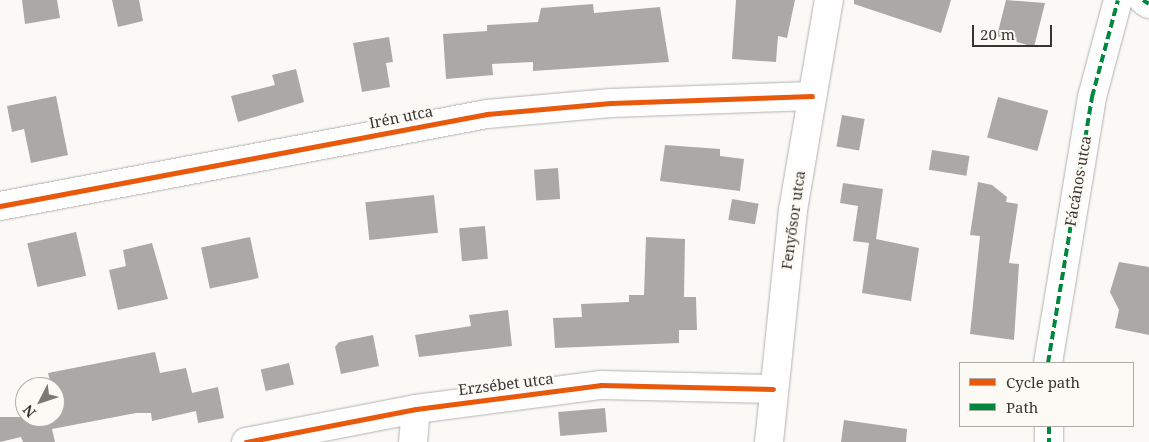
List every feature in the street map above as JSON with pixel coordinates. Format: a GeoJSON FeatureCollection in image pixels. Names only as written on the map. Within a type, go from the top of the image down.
{"type":"FeatureCollection","features":[{"type":"Feature","properties":{"kind":"street","name":"Fenyősor utca"},"geometry":{"type":"LineString","coordinates":[[769,442],[793,210],[829,0]]}},
{"type":"Feature","properties":{"kind":"street","name":"Fácános utca"},"geometry":{"type":"LineString","coordinates":[[1048,362],[1092,98],[1118,0]]}},
{"type":"Feature","properties":{"kind":"street"},"geometry":{"type":"LineString","coordinates":[[1142,0],[1149,4]]}},
{"type":"Feature","properties":{"kind":"street","name":"Irén utca"},"geometry":{"type":"LineString","coordinates":[[0,206],[487,114],[611,103],[812,96]]}},
{"type":"Feature","properties":{"kind":"street","name":"Erzsébet utca"},"geometry":{"type":"LineString","coordinates":[[246,442],[416,409],[600,385],[773,389]]}},
{"type":"Feature","properties":{"kind":"street"},"geometry":{"type":"LineString","coordinates":[[413,442],[416,409]]}},
{"type":"Feature","properties":{"kind":"street"},"geometry":{"type":"LineString","coordinates":[[1049,427],[1050,442]]}},
{"type":"Feature","properties":{"kind":"building"},"geometry":{"type":"Polygon","coordinates":[[[22,0],[57,0],[60,18],[25,24],[22,0]]]}},
{"type":"Feature","properties":{"kind":"building"},"geometry":{"type":"Polygon","coordinates":[[[112,0],[139,0],[143,21],[118,27],[112,0]]]}},
{"type":"Feature","properties":{"kind":"building"},"geometry":{"type":"Polygon","coordinates":[[[736,0],[795,0],[787,38],[778,36],[776,62],[732,59],[736,0]]]}},
{"type":"Feature","properties":{"kind":"building"},"geometry":{"type":"Polygon","coordinates":[[[854,0],[951,0],[941,33],[854,4],[854,0]]]}},
{"type":"Feature","properties":{"kind":"building"},"geometry":{"type":"Polygon","coordinates":[[[1006,0],[1045,3],[1034,47],[997,36],[1006,0]]]}},
{"type":"Feature","properties":{"kind":"building"},"geometry":{"type":"Polygon","coordinates":[[[593,4],[594,13],[660,7],[669,62],[533,71],[533,62],[492,64],[493,75],[446,79],[443,34],[487,31],[487,25],[538,22],[541,8],[593,4]]]}},
{"type":"Feature","properties":{"kind":"building"},"geometry":{"type":"Polygon","coordinates":[[[389,37],[393,62],[386,63],[390,87],[362,92],[353,43],[389,37]]]}},
{"type":"Feature","properties":{"kind":"building"},"geometry":{"type":"Polygon","coordinates":[[[296,69],[304,102],[238,122],[231,96],[275,85],[272,75],[296,69]]]}},
{"type":"Feature","properties":{"kind":"building"},"geometry":{"type":"Polygon","coordinates":[[[56,96],[68,155],[31,163],[24,129],[12,132],[7,106],[56,96]]]}},
{"type":"Feature","properties":{"kind":"building"},"geometry":{"type":"Polygon","coordinates":[[[998,97],[1048,110],[1037,151],[987,138],[998,97]]]}},
{"type":"Feature","properties":{"kind":"building"},"geometry":{"type":"Polygon","coordinates":[[[842,115],[865,119],[859,151],[836,147],[842,115]]]}},
{"type":"Feature","properties":{"kind":"building"},"geometry":{"type":"Polygon","coordinates":[[[665,145],[720,149],[720,156],[744,159],[740,191],[660,181],[665,145]]]}},
{"type":"Feature","properties":{"kind":"building"},"geometry":{"type":"Polygon","coordinates":[[[932,150],[970,156],[966,176],[929,170],[932,150]]]}},
{"type":"Feature","properties":{"kind":"building"},"geometry":{"type":"Polygon","coordinates":[[[558,168],[560,199],[536,201],[534,170],[558,168]]]}},
{"type":"Feature","properties":{"kind":"building"},"geometry":{"type":"Polygon","coordinates":[[[978,182],[992,185],[1007,197],[1006,202],[1018,204],[1009,263],[1019,264],[1014,340],[970,334],[980,236],[970,235],[978,182]]]}},
{"type":"Feature","properties":{"kind":"building"},"geometry":{"type":"Polygon","coordinates":[[[843,183],[883,189],[876,239],[919,248],[911,301],[862,293],[869,243],[853,241],[858,206],[840,203],[843,183]]]}},
{"type":"Feature","properties":{"kind":"building"},"geometry":{"type":"Polygon","coordinates":[[[434,195],[438,233],[369,240],[365,202],[434,195]]]}},
{"type":"Feature","properties":{"kind":"building"},"geometry":{"type":"Polygon","coordinates":[[[732,199],[759,204],[755,224],[728,220],[732,199]]]}},
{"type":"Feature","properties":{"kind":"building"},"geometry":{"type":"Polygon","coordinates":[[[485,226],[488,259],[462,261],[459,228],[485,226]]]}},
{"type":"Feature","properties":{"kind":"building"},"geometry":{"type":"Polygon","coordinates":[[[76,232],[86,276],[37,287],[27,243],[76,232]]]}},
{"type":"Feature","properties":{"kind":"building"},"geometry":{"type":"Polygon","coordinates":[[[250,237],[259,278],[210,288],[201,247],[250,237]]]}},
{"type":"Feature","properties":{"kind":"building"},"geometry":{"type":"Polygon","coordinates":[[[646,237],[685,239],[684,297],[696,297],[697,330],[679,330],[679,343],[555,348],[553,318],[582,317],[581,304],[629,302],[629,295],[644,295],[646,237]]]}},
{"type":"Feature","properties":{"kind":"building"},"geometry":{"type":"Polygon","coordinates":[[[152,243],[168,299],[118,310],[109,270],[126,266],[123,250],[152,243]]]}},
{"type":"Feature","properties":{"kind":"building"},"geometry":{"type":"Polygon","coordinates":[[[1119,262],[1149,267],[1149,335],[1115,328],[1119,310],[1110,292],[1119,262]]]}},
{"type":"Feature","properties":{"kind":"building"},"geometry":{"type":"Polygon","coordinates":[[[508,310],[512,346],[419,357],[415,335],[471,326],[469,315],[508,310]]]}},
{"type":"Feature","properties":{"kind":"building"},"geometry":{"type":"Polygon","coordinates":[[[373,335],[379,366],[341,374],[335,347],[339,342],[373,335]]]}},
{"type":"Feature","properties":{"kind":"building"},"geometry":{"type":"Polygon","coordinates":[[[155,352],[160,373],[186,368],[192,393],[218,387],[224,418],[198,423],[196,411],[152,421],[151,413],[136,413],[65,427],[65,377],[49,377],[48,373],[155,352]]]}},
{"type":"Feature","properties":{"kind":"building"},"geometry":{"type":"Polygon","coordinates":[[[289,363],[294,384],[266,391],[261,370],[289,363]]]}},
{"type":"Feature","properties":{"kind":"building"},"geometry":{"type":"Polygon","coordinates":[[[605,408],[607,432],[560,436],[558,412],[605,408]]]}},
{"type":"Feature","properties":{"kind":"building"},"geometry":{"type":"Polygon","coordinates":[[[0,417],[15,417],[15,427],[62,427],[52,429],[55,442],[23,442],[21,437],[0,442],[0,417]]]}},
{"type":"Feature","properties":{"kind":"building"},"geometry":{"type":"Polygon","coordinates":[[[844,420],[907,429],[906,442],[841,442],[844,420]]]}},
{"type":"Feature","properties":{"kind":"marked path"},"geometry":{"type":"LineString","coordinates":[[1048,362],[1092,97],[1118,0]]}},
{"type":"Feature","properties":{"kind":"marked path"},"geometry":{"type":"LineString","coordinates":[[1143,0],[1149,4]]}},
{"type":"Feature","properties":{"kind":"marked path"},"geometry":{"type":"LineString","coordinates":[[1049,427],[1049,442]]}},
{"type":"Feature","properties":{"kind":"cycle path"},"geometry":{"type":"LineString","coordinates":[[0,206],[487,114],[611,103],[812,96]]}},
{"type":"Feature","properties":{"kind":"cycle path"},"geometry":{"type":"LineString","coordinates":[[246,442],[416,409],[601,385],[773,389]]}}]}
